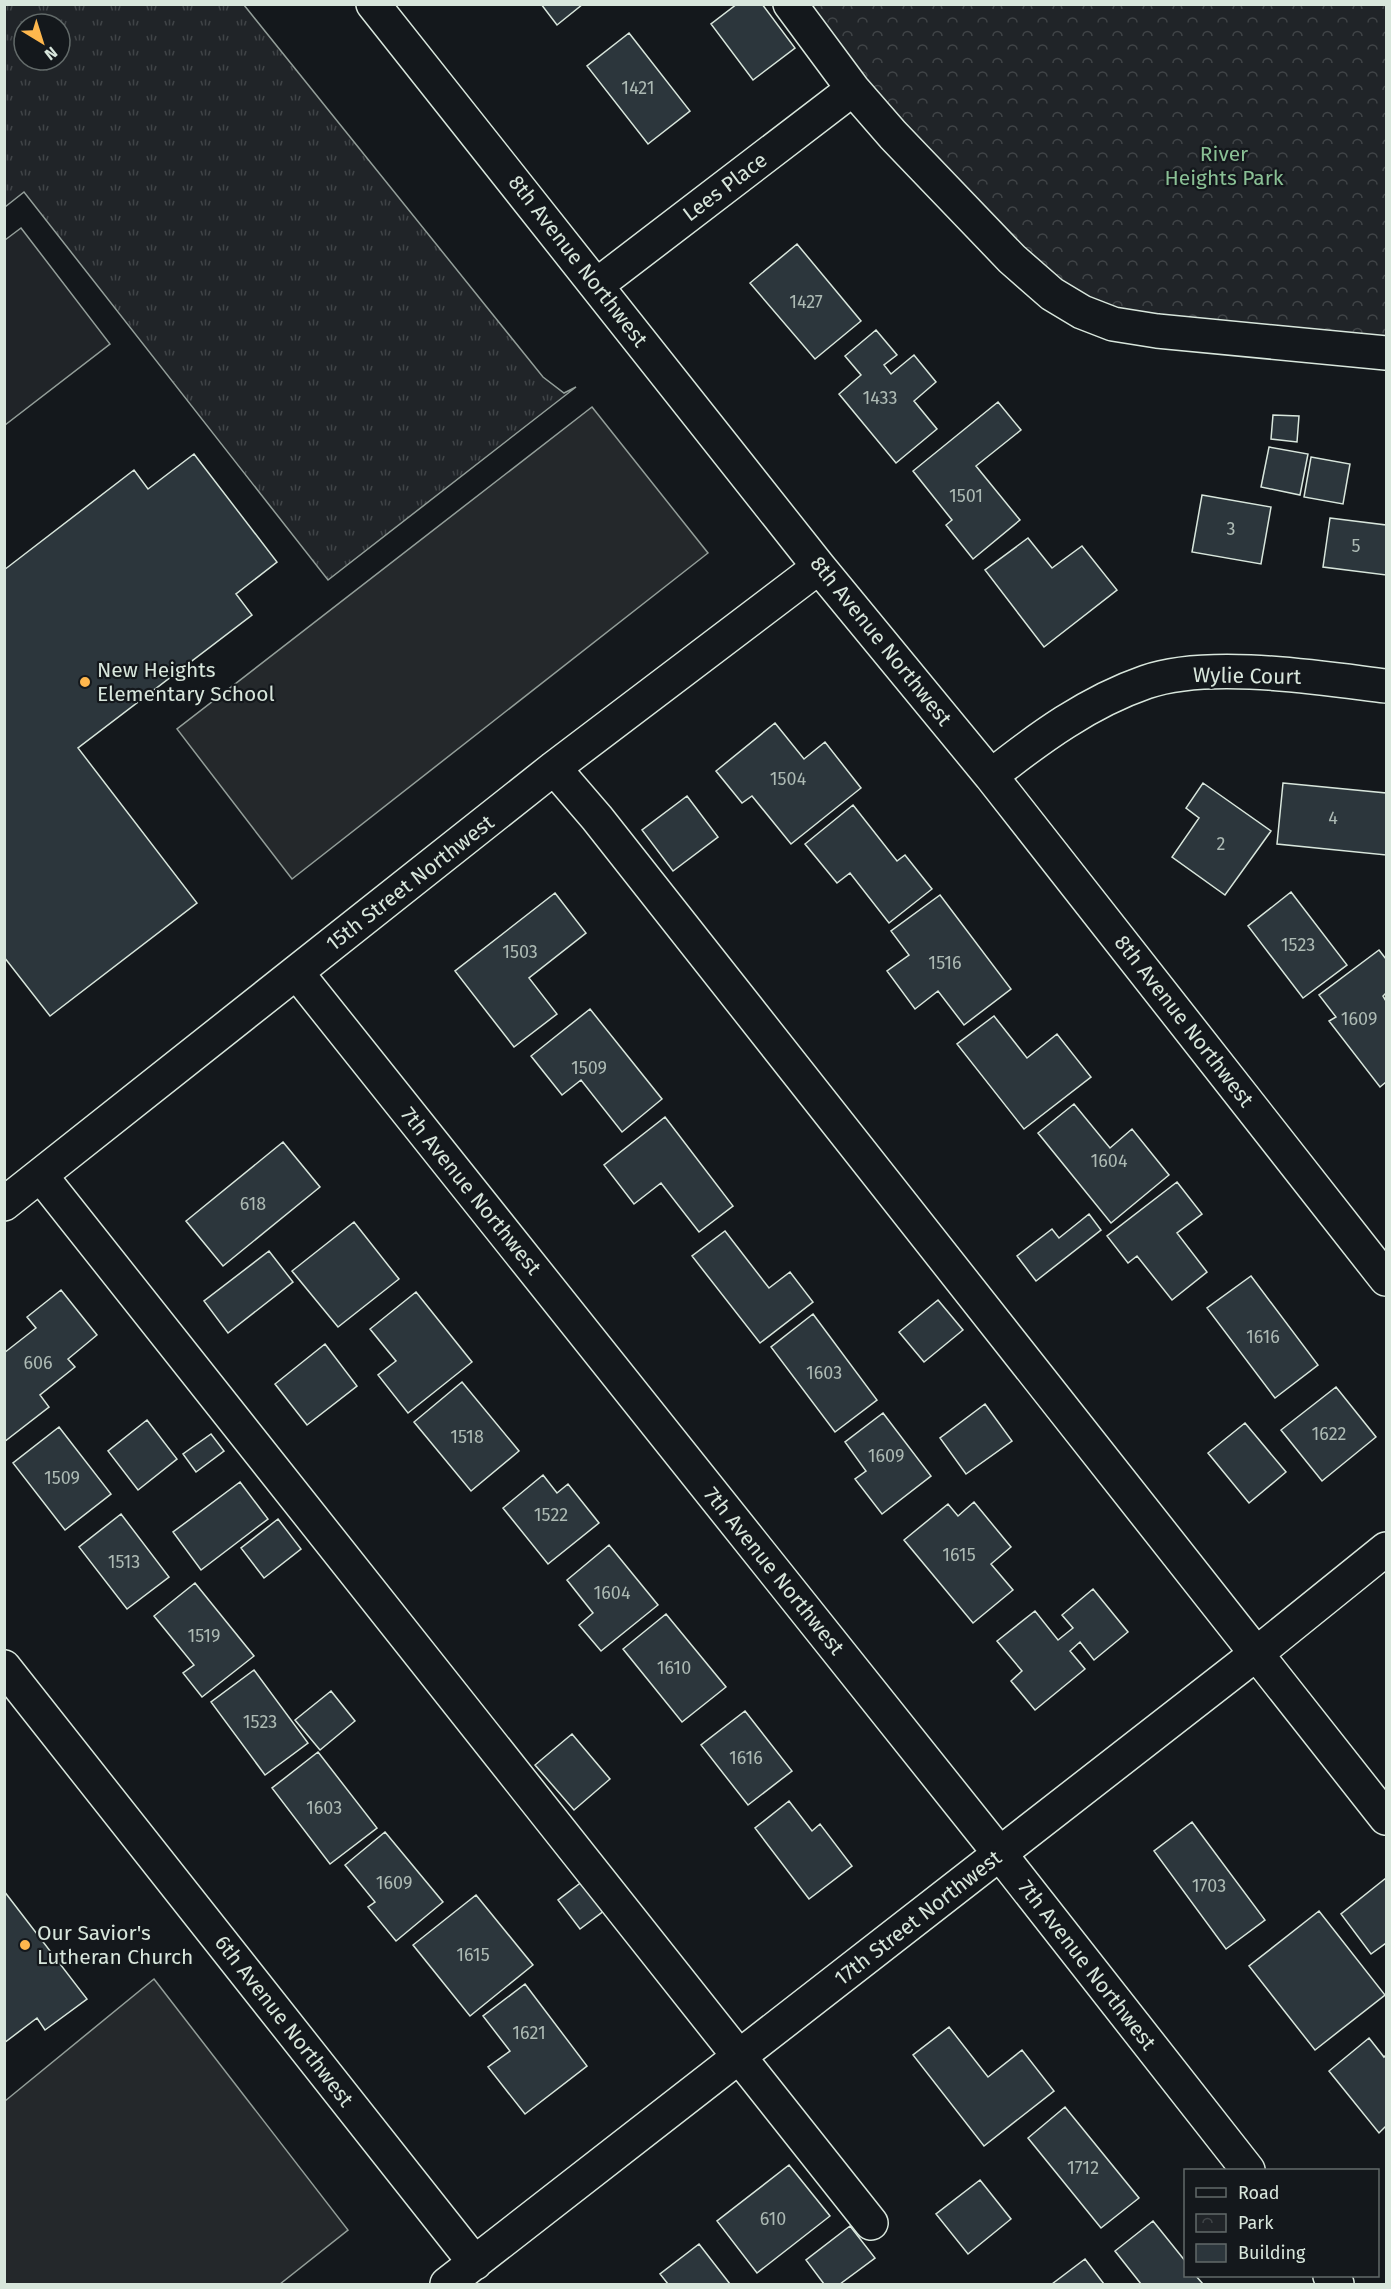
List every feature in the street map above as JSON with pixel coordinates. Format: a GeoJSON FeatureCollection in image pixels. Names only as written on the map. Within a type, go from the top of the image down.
{"type":"FeatureCollection","features":[{"type":"Feature","properties":{"kind":"street","name":"8th Avenue Northwest"},"geometry":{"type":"LineString","coordinates":[[373,4],[819,567],[991,776],[1386,1279]]}},
{"type":"Feature","properties":{"kind":"street"},"geometry":{"type":"LineString","coordinates":[[790,4],[853,89],[893,135],[1012,259],[1052,294],[1082,312],[1113,324],[1157,331],[1386,353]]}},
{"type":"Feature","properties":{"kind":"street","name":"Lees Place"},"geometry":{"type":"LineString","coordinates":[[597,285],[853,89]]}},
{"type":"Feature","properties":{"kind":"street","name":"15th Street Northwest"},"geometry":{"type":"LineString","coordinates":[[6,1200],[41,1176],[554,768],[819,567]]}},
{"type":"Feature","properties":{"kind":"street","name":"Wylie Court"},"geometry":{"type":"LineString","coordinates":[[991,776],[1068,719],[1116,694],[1148,681],[1178,675],[1225,671],[1386,686]]}},
{"type":"Feature","properties":{"kind":"street"},"geometry":{"type":"LineString","coordinates":[[554,768],[597,818],[1386,1818]]}},
{"type":"Feature","properties":{"kind":"street","name":"7th Avenue Northwest"},"geometry":{"type":"LineString","coordinates":[[297,973],[1000,1854],[1247,2169]]}},
{"type":"Feature","properties":{"kind":"street"},"geometry":{"type":"LineString","coordinates":[[41,1176],[870,2223]]}},
{"type":"Feature","properties":{"kind":"street","name":"17th Street Northwest"},"geometry":{"type":"LineString","coordinates":[[447,2284],[1256,1654],[1386,1549]]}},
{"type":"Feature","properties":{"kind":"street","name":"6th Avenue Northwest"},"geometry":{"type":"LineString","coordinates":[[4,1667],[475,2263]]}},
{"type":"Feature","properties":{"kind":"green space"},"geometry":{"type":"Polygon","coordinates":[[[5,4],[244,5],[543,377],[564,393],[576,387],[328,580],[24,192],[5,207],[5,4]]]}},
{"type":"Feature","properties":{"kind":"green space","name":"River Heights Park"},"geometry":{"type":"Polygon","coordinates":[[[799,5],[1386,5],[1386,350],[1124,317],[1076,297],[1018,255],[799,5]]]}},
{"type":"Feature","properties":{"kind":"green space"},"geometry":{"type":"Polygon","coordinates":[[[21,228],[110,344],[5,425],[5,240],[21,228]]]}},
{"type":"Feature","properties":{"kind":"shaded area"},"geometry":{"type":"Polygon","coordinates":[[[592,407],[708,553],[292,879],[177,729],[592,407]]]}},
{"type":"Feature","properties":{"kind":"shaded area"},"geometry":{"type":"Polygon","coordinates":[[[154,1979],[348,2230],[280,2284],[5,2284],[5,2101],[154,1979]]]}},
{"type":"Feature","properties":{"kind":"building"},"geometry":{"type":"Polygon","coordinates":[[[541,4],[583,4],[557,25],[541,4]]]}},
{"type":"Feature","properties":{"kind":"building"},"geometry":{"type":"Polygon","coordinates":[[[737,4],[762,4],[795,48],[753,80],[711,24],[737,4]]]}},
{"type":"Feature","properties":{"kind":"building"},"geometry":{"type":"Polygon","coordinates":[[[629,33],[690,111],[648,144],[587,66],[629,33]]]}},
{"type":"Feature","properties":{"kind":"building"},"geometry":{"type":"Polygon","coordinates":[[[797,244],[861,321],[815,359],[750,283],[797,244]]]}},
{"type":"Feature","properties":{"kind":"building"},"geometry":{"type":"Polygon","coordinates":[[[876,330],[897,355],[884,365],[891,374],[914,355],[936,382],[914,401],[937,429],[896,463],[839,394],[861,375],[845,356],[876,330]]]}},
{"type":"Feature","properties":{"kind":"building"},"geometry":{"type":"Polygon","coordinates":[[[998,402],[1021,430],[976,466],[1020,520],[973,559],[946,525],[952,520],[913,471],[998,402]]]}},
{"type":"Feature","properties":{"kind":"building"},"geometry":{"type":"Polygon","coordinates":[[[1273,415],[1299,416],[1297,442],[1271,439],[1273,415]]]}},
{"type":"Feature","properties":{"kind":"building"},"geometry":{"type":"Polygon","coordinates":[[[1269,447],[1308,454],[1300,495],[1261,487],[1269,447]]]}},
{"type":"Feature","properties":{"kind":"building","name":"New Heights Elementary School"},"geometry":{"type":"Polygon","coordinates":[[[194,454],[277,562],[236,594],[252,615],[78,748],[197,903],[50,1016],[4,957],[4,570],[134,470],[148,489],[194,454]]]}},
{"type":"Feature","properties":{"kind":"building"},"geometry":{"type":"Polygon","coordinates":[[[1311,457],[1350,464],[1343,504],[1304,497],[1311,457]]]}},
{"type":"Feature","properties":{"kind":"building"},"geometry":{"type":"Polygon","coordinates":[[[1202,495],[1271,507],[1261,564],[1192,552],[1202,495]]]}},
{"type":"Feature","properties":{"kind":"building"},"geometry":{"type":"Polygon","coordinates":[[[1330,518],[1386,525],[1386,575],[1323,567],[1330,518]]]}},
{"type":"Feature","properties":{"kind":"building"},"geometry":{"type":"Polygon","coordinates":[[[1028,538],[1052,568],[1082,546],[1117,590],[1044,647],[985,570],[1028,538]]]}},
{"type":"Feature","properties":{"kind":"building"},"geometry":{"type":"Polygon","coordinates":[[[775,723],[804,759],[825,742],[861,788],[791,844],[752,796],[742,803],[716,771],[775,723]]]}},
{"type":"Feature","properties":{"kind":"building"},"geometry":{"type":"Polygon","coordinates":[[[1203,783],[1271,831],[1225,895],[1172,857],[1199,818],[1186,808],[1203,783]]]}},
{"type":"Feature","properties":{"kind":"building"},"geometry":{"type":"Polygon","coordinates":[[[1283,783],[1386,793],[1386,855],[1277,844],[1283,783]]]}},
{"type":"Feature","properties":{"kind":"building"},"geometry":{"type":"Polygon","coordinates":[[[687,796],[718,837],[673,871],[642,830],[687,796]]]}},
{"type":"Feature","properties":{"kind":"building"},"geometry":{"type":"Polygon","coordinates":[[[853,805],[897,861],[905,855],[932,889],[889,923],[850,873],[837,883],[805,844],[853,805]]]}},
{"type":"Feature","properties":{"kind":"building"},"geometry":{"type":"Polygon","coordinates":[[[1291,892],[1347,965],[1303,998],[1248,926],[1291,892]]]}},
{"type":"Feature","properties":{"kind":"building"},"geometry":{"type":"Polygon","coordinates":[[[555,893],[586,933],[529,978],[557,1014],[514,1047],[455,971],[555,893]]]}},
{"type":"Feature","properties":{"kind":"building"},"geometry":{"type":"Polygon","coordinates":[[[940,895],[1011,989],[964,1025],[938,991],[915,1009],[887,971],[909,955],[891,931],[940,895]]]}},
{"type":"Feature","properties":{"kind":"building"},"geometry":{"type":"Polygon","coordinates":[[[1379,950],[1386,959],[1386,993],[1383,996],[1386,1001],[1386,1082],[1380,1087],[1329,1021],[1336,1017],[1319,995],[1379,950]]]}},
{"type":"Feature","properties":{"kind":"building"},"geometry":{"type":"Polygon","coordinates":[[[590,1009],[662,1099],[622,1132],[581,1080],[562,1095],[531,1056],[590,1009]]]}},
{"type":"Feature","properties":{"kind":"building"},"geometry":{"type":"Polygon","coordinates":[[[994,1016],[1027,1058],[1057,1034],[1091,1077],[1024,1129],[957,1044],[994,1016]]]}},
{"type":"Feature","properties":{"kind":"building"},"geometry":{"type":"Polygon","coordinates":[[[1074,1104],[1110,1148],[1132,1129],[1169,1175],[1111,1223],[1038,1133],[1074,1104]]]}},
{"type":"Feature","properties":{"kind":"building"},"geometry":{"type":"Polygon","coordinates":[[[665,1117],[733,1206],[699,1232],[661,1183],[634,1204],[604,1165],[665,1117]]]}},
{"type":"Feature","properties":{"kind":"building"},"geometry":{"type":"Polygon","coordinates":[[[283,1142],[320,1187],[223,1266],[186,1221],[283,1142]]]}},
{"type":"Feature","properties":{"kind":"building"},"geometry":{"type":"Polygon","coordinates":[[[1177,1182],[1202,1214],[1177,1233],[1207,1272],[1172,1300],[1137,1256],[1128,1263],[1107,1236],[1177,1182]]]}},
{"type":"Feature","properties":{"kind":"building"},"geometry":{"type":"Polygon","coordinates":[[[1089,1214],[1101,1230],[1036,1281],[1017,1256],[1052,1229],[1059,1238],[1089,1214]]]}},
{"type":"Feature","properties":{"kind":"building"},"geometry":{"type":"Polygon","coordinates":[[[354,1222],[399,1279],[338,1327],[292,1271],[354,1222]]]}},
{"type":"Feature","properties":{"kind":"building"},"geometry":{"type":"Polygon","coordinates":[[[725,1231],[769,1288],[790,1272],[813,1302],[760,1343],[692,1256],[725,1231]]]}},
{"type":"Feature","properties":{"kind":"building"},"geometry":{"type":"Polygon","coordinates":[[[269,1251],[293,1282],[228,1333],[204,1301],[269,1251]]]}},
{"type":"Feature","properties":{"kind":"building"},"geometry":{"type":"Polygon","coordinates":[[[1251,1276],[1318,1365],[1275,1398],[1207,1308],[1251,1276]]]}},
{"type":"Feature","properties":{"kind":"building"},"geometry":{"type":"Polygon","coordinates":[[[61,1290],[97,1335],[68,1359],[75,1367],[40,1395],[49,1407],[4,1442],[4,1353],[36,1328],[27,1317],[61,1290]]]}},
{"type":"Feature","properties":{"kind":"building"},"geometry":{"type":"Polygon","coordinates":[[[416,1292],[472,1362],[408,1413],[378,1375],[396,1361],[370,1329],[416,1292]]]}},
{"type":"Feature","properties":{"kind":"building"},"geometry":{"type":"Polygon","coordinates":[[[938,1300],[963,1330],[924,1362],[899,1332],[938,1300]]]}},
{"type":"Feature","properties":{"kind":"building"},"geometry":{"type":"Polygon","coordinates":[[[813,1314],[877,1400],[835,1432],[771,1347],[813,1314]]]}},
{"type":"Feature","properties":{"kind":"building"},"geometry":{"type":"Polygon","coordinates":[[[325,1344],[357,1386],[307,1425],[275,1384],[325,1344]]]}},
{"type":"Feature","properties":{"kind":"building"},"geometry":{"type":"Polygon","coordinates":[[[462,1382],[519,1451],[471,1491],[414,1422],[462,1382]]]}},
{"type":"Feature","properties":{"kind":"building"},"geometry":{"type":"Polygon","coordinates":[[[1336,1387],[1376,1437],[1322,1481],[1281,1430],[1336,1387]]]}},
{"type":"Feature","properties":{"kind":"building"},"geometry":{"type":"Polygon","coordinates":[[[985,1404],[1012,1441],[966,1474],[940,1438],[985,1404]]]}},
{"type":"Feature","properties":{"kind":"building"},"geometry":{"type":"Polygon","coordinates":[[[883,1413],[931,1476],[882,1514],[855,1479],[866,1471],[845,1442],[883,1413]]]}},
{"type":"Feature","properties":{"kind":"building"},"geometry":{"type":"Polygon","coordinates":[[[147,1420],[177,1459],[138,1490],[108,1451],[147,1420]]]}},
{"type":"Feature","properties":{"kind":"building"},"geometry":{"type":"Polygon","coordinates":[[[1245,1423],[1286,1472],[1249,1503],[1208,1453],[1245,1423]]]}},
{"type":"Feature","properties":{"kind":"building"},"geometry":{"type":"Polygon","coordinates":[[[59,1427],[111,1494],[65,1530],[13,1463],[59,1427]]]}},
{"type":"Feature","properties":{"kind":"building"},"geometry":{"type":"Polygon","coordinates":[[[211,1434],[224,1451],[196,1472],[183,1454],[211,1434]]]}},
{"type":"Feature","properties":{"kind":"building"},"geometry":{"type":"Polygon","coordinates":[[[543,1475],[557,1493],[568,1484],[599,1523],[548,1564],[503,1508],[543,1475]]]}},
{"type":"Feature","properties":{"kind":"building"},"geometry":{"type":"Polygon","coordinates":[[[240,1482],[268,1519],[201,1570],[173,1532],[240,1482]]]}},
{"type":"Feature","properties":{"kind":"building"},"geometry":{"type":"Polygon","coordinates":[[[974,1502],[1011,1547],[991,1564],[1013,1590],[973,1623],[904,1540],[948,1504],[958,1516],[974,1502]]]}},
{"type":"Feature","properties":{"kind":"building"},"geometry":{"type":"Polygon","coordinates":[[[121,1514],[169,1577],[127,1609],[79,1547],[121,1514]]]}},
{"type":"Feature","properties":{"kind":"building"},"geometry":{"type":"Polygon","coordinates":[[[278,1519],[301,1549],[264,1578],[241,1548],[278,1519]]]}},
{"type":"Feature","properties":{"kind":"building"},"geometry":{"type":"Polygon","coordinates":[[[609,1545],[658,1605],[601,1651],[579,1625],[593,1613],[567,1580],[609,1545]]]}},
{"type":"Feature","properties":{"kind":"building"},"geometry":{"type":"Polygon","coordinates":[[[195,1583],[254,1656],[202,1697],[183,1673],[194,1665],[154,1616],[195,1583]]]}},
{"type":"Feature","properties":{"kind":"building"},"geometry":{"type":"Polygon","coordinates":[[[1093,1589],[1128,1632],[1094,1660],[1080,1642],[1070,1651],[1085,1669],[1035,1710],[1011,1681],[1022,1671],[997,1641],[1035,1611],[1058,1640],[1073,1628],[1062,1615],[1093,1589]]]}},
{"type":"Feature","properties":{"kind":"building"},"geometry":{"type":"Polygon","coordinates":[[[666,1614],[726,1687],[682,1722],[623,1649],[666,1614]]]}},
{"type":"Feature","properties":{"kind":"building"},"geometry":{"type":"Polygon","coordinates":[[[254,1670],[308,1743],[265,1775],[211,1702],[254,1670]]]}},
{"type":"Feature","properties":{"kind":"building"},"geometry":{"type":"Polygon","coordinates":[[[331,1691],[355,1721],[320,1750],[295,1720],[331,1691]]]}},
{"type":"Feature","properties":{"kind":"building"},"geometry":{"type":"Polygon","coordinates":[[[745,1711],[792,1771],[748,1805],[701,1745],[745,1711]]]}},
{"type":"Feature","properties":{"kind":"building"},"geometry":{"type":"Polygon","coordinates":[[[572,1734],[610,1779],[574,1810],[535,1765],[572,1734]]]}},
{"type":"Feature","properties":{"kind":"building"},"geometry":{"type":"Polygon","coordinates":[[[318,1752],[377,1828],[330,1864],[272,1788],[318,1752]]]}},
{"type":"Feature","properties":{"kind":"building"},"geometry":{"type":"Polygon","coordinates":[[[789,1801],[812,1831],[820,1824],[852,1866],[809,1899],[755,1828],[789,1801]]]}},
{"type":"Feature","properties":{"kind":"building"},"geometry":{"type":"Polygon","coordinates":[[[1192,1822],[1265,1920],[1226,1949],[1154,1851],[1192,1822]]]}},
{"type":"Feature","properties":{"kind":"building"},"geometry":{"type":"Polygon","coordinates":[[[385,1832],[443,1902],[396,1941],[368,1907],[375,1902],[345,1865],[385,1832]]]}},
{"type":"Feature","properties":{"kind":"building"},"geometry":{"type":"Polygon","coordinates":[[[587,1878],[609,1907],[580,1929],[558,1900],[587,1878]]]}},
{"type":"Feature","properties":{"kind":"building"},"geometry":{"type":"Polygon","coordinates":[[[1386,1878],[1386,1943],[1371,1954],[1341,1914],[1386,1878]]]}},
{"type":"Feature","properties":{"kind":"building","name":"Our Savior's Lutheran Church"},"geometry":{"type":"Polygon","coordinates":[[[4,1891],[87,1999],[45,2030],[37,2018],[4,2043],[4,1891]]]}},
{"type":"Feature","properties":{"kind":"building"},"geometry":{"type":"Polygon","coordinates":[[[476,1895],[533,1965],[470,2016],[413,1945],[476,1895]]]}},
{"type":"Feature","properties":{"kind":"building"},"geometry":{"type":"Polygon","coordinates":[[[1319,1911],[1385,1995],[1315,2050],[1249,1966],[1319,1911]]]}},
{"type":"Feature","properties":{"kind":"building"},"geometry":{"type":"Polygon","coordinates":[[[525,1984],[587,2066],[525,2114],[488,2067],[510,2051],[483,2016],[525,1984]]]}},
{"type":"Feature","properties":{"kind":"building"},"geometry":{"type":"Polygon","coordinates":[[[949,2027],[988,2077],[1022,2050],[1054,2091],[984,2146],[913,2055],[949,2027]]]}},
{"type":"Feature","properties":{"kind":"building"},"geometry":{"type":"Polygon","coordinates":[[[1369,2038],[1384,2057],[1386,2055],[1386,2126],[1379,2133],[1329,2071],[1369,2038]]]}},
{"type":"Feature","properties":{"kind":"building"},"geometry":{"type":"Polygon","coordinates":[[[1065,2107],[1139,2198],[1101,2228],[1028,2138],[1065,2107]]]}},
{"type":"Feature","properties":{"kind":"building"},"geometry":{"type":"Polygon","coordinates":[[[789,2165],[830,2216],[757,2273],[717,2221],[789,2165]]]}},
{"type":"Feature","properties":{"kind":"building"},"geometry":{"type":"Polygon","coordinates":[[[980,2180],[1011,2219],[968,2254],[936,2214],[980,2180]]]}},
{"type":"Feature","properties":{"kind":"building"},"geometry":{"type":"Polygon","coordinates":[[[1153,2221],[1184,2260],[1184,2277],[1197,2277],[1203,2284],[1141,2284],[1115,2251],[1153,2221]]]}},
{"type":"Feature","properties":{"kind":"building"},"geometry":{"type":"Polygon","coordinates":[[[850,2226],[875,2258],[840,2284],[824,2284],[806,2260],[850,2226]]]}},
{"type":"Feature","properties":{"kind":"building"},"geometry":{"type":"Polygon","coordinates":[[[699,2244],[730,2284],[668,2284],[660,2274],[699,2244]]]}},
{"type":"Feature","properties":{"kind":"building"},"geometry":{"type":"Polygon","coordinates":[[[1085,2259],[1104,2284],[1052,2284],[1085,2259]]]}},
{"type":"Feature","properties":{"kind":"place","name":"New Heights Elementary School"},"geometry":{"type":"Point","coordinates":[85,682]}},
{"type":"Feature","properties":{"kind":"place","name":"Our Savior's Lutheran Church"},"geometry":{"type":"Point","coordinates":[25,1945]}}]}
